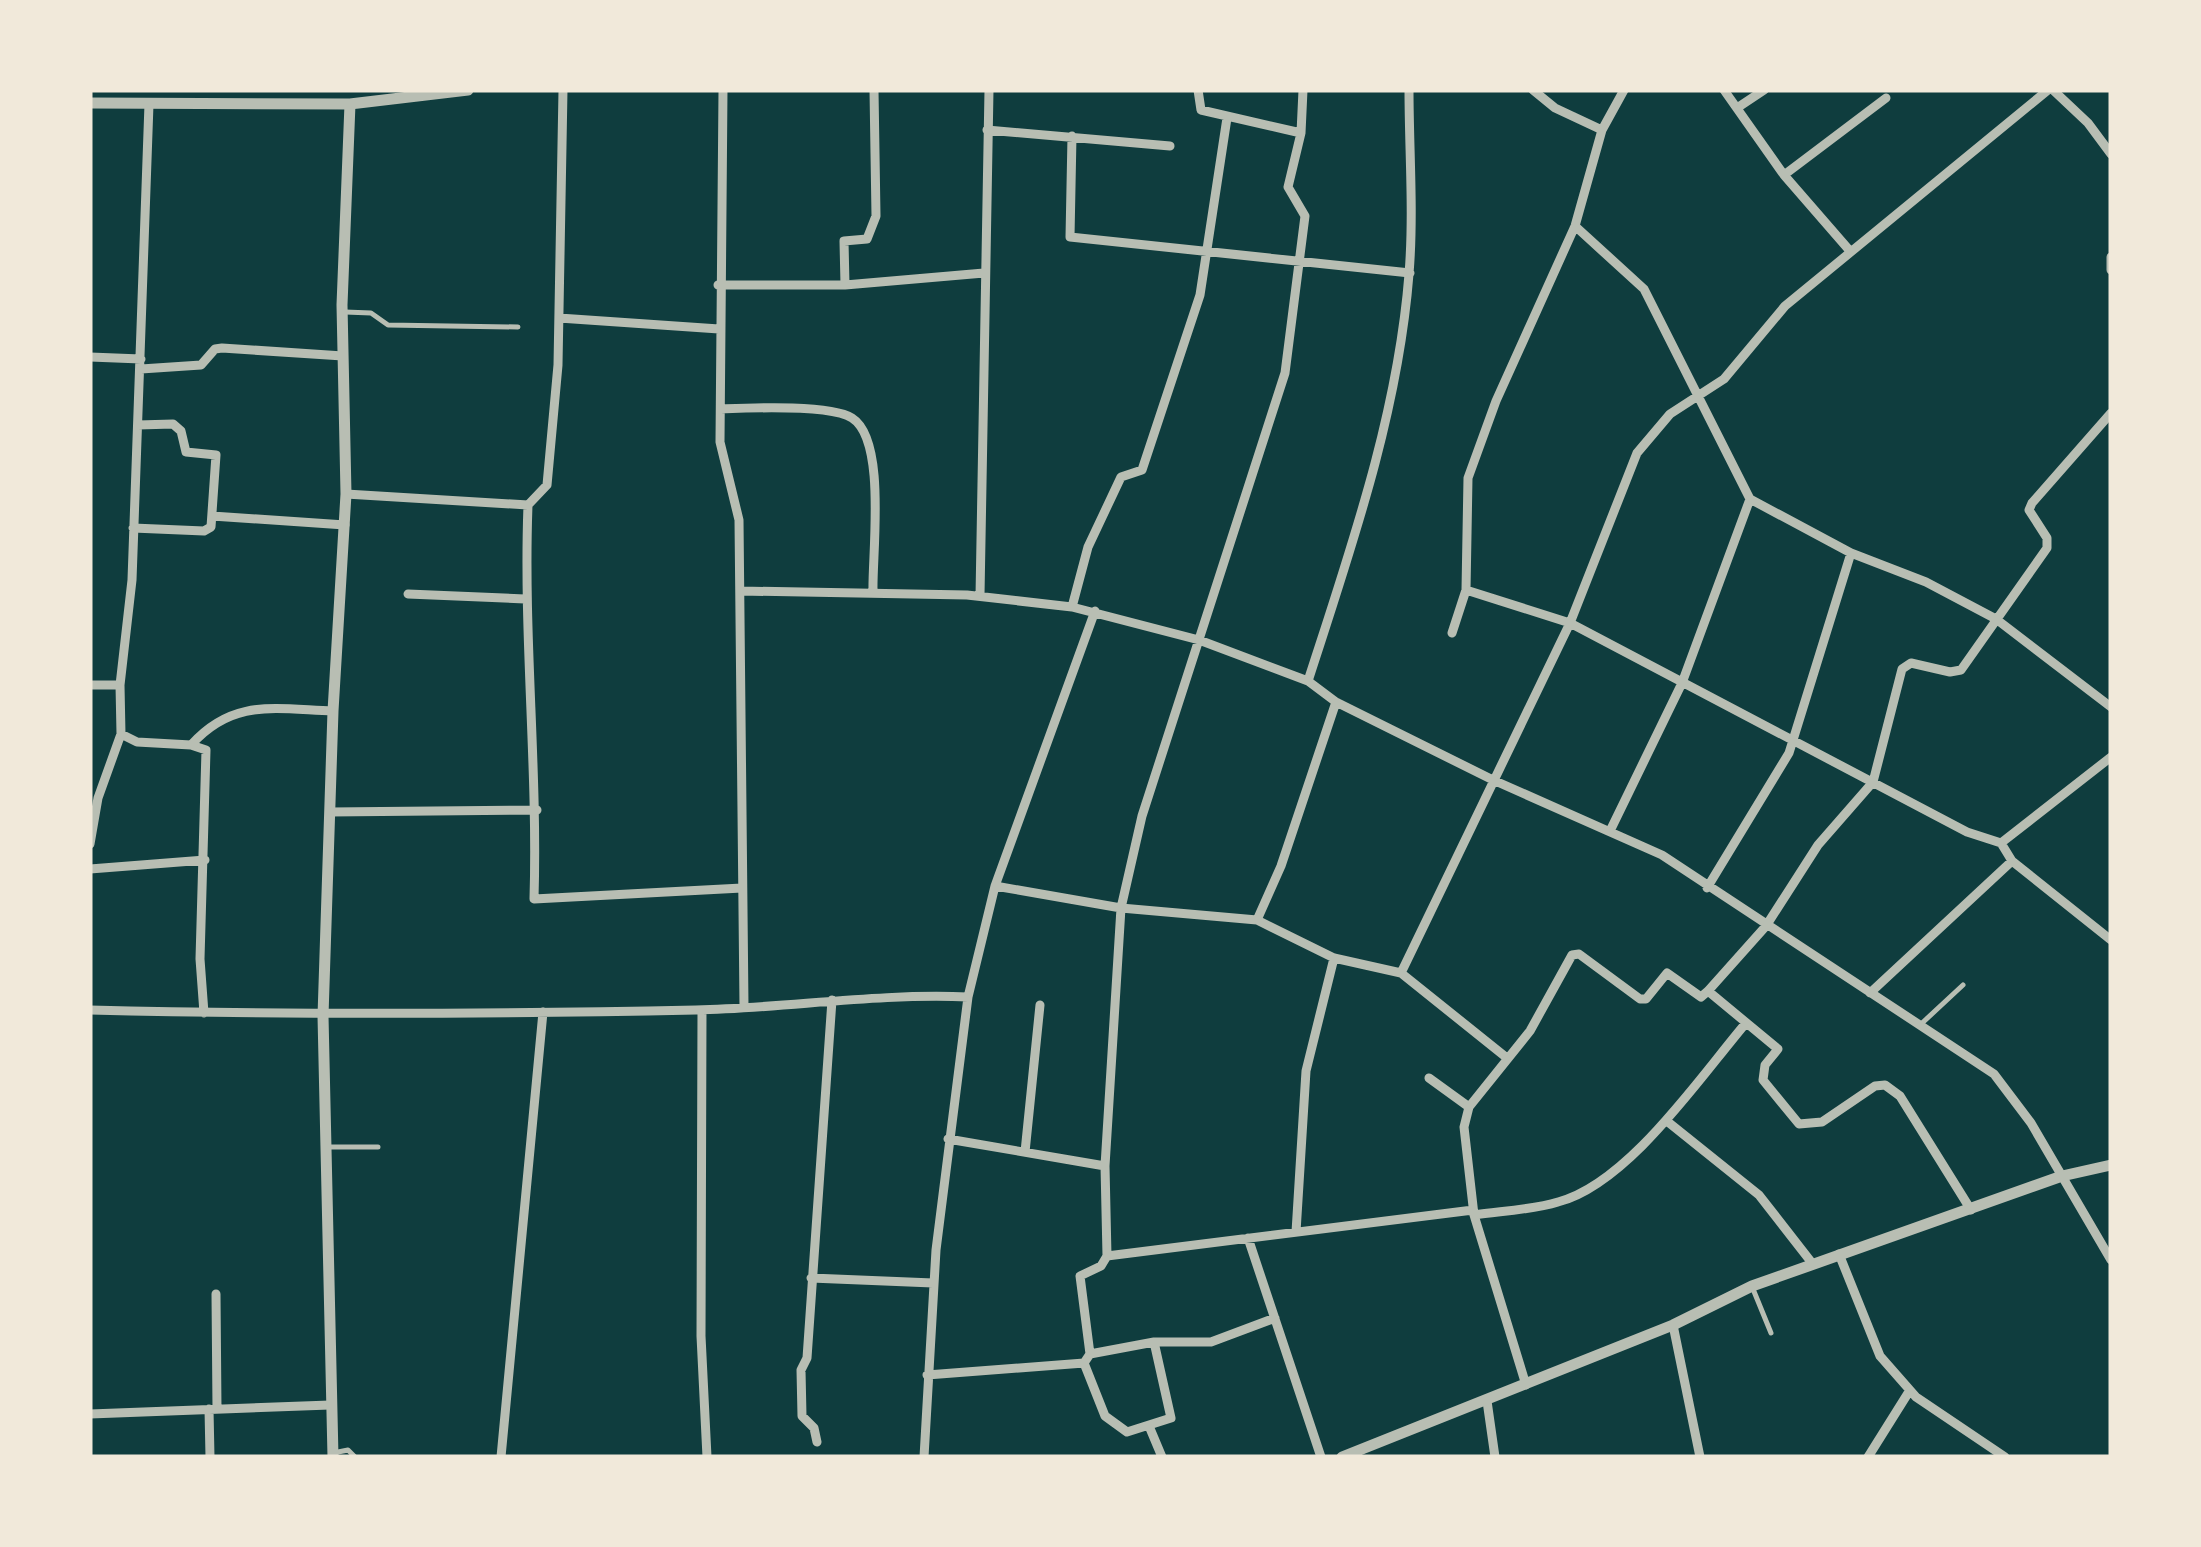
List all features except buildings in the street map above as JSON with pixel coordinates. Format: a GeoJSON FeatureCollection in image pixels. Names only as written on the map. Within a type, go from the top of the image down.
{"type":"FeatureCollection","features":[{"type":"Feature","properties":{"kind":"street"},"geometry":{"type":"LineString","coordinates":[[90,103],[350,104],[468,90]]}},
{"type":"Feature","properties":{"kind":"street"},"geometry":{"type":"LineString","coordinates":[[563,90],[559,318],[546,485],[528,505],[524,599],[537,810],[534,898],[742,888]]}},
{"type":"Feature","properties":{"kind":"street"},"geometry":{"type":"LineString","coordinates":[[723,90],[718,286],[720,442],[739,520],[744,1006]]}},
{"type":"Feature","properties":{"kind":"street"},"geometry":{"type":"LineString","coordinates":[[846,285],[844,242],[867,239],[876,216],[874,90]]}},
{"type":"Feature","properties":{"kind":"street"},"geometry":{"type":"LineString","coordinates":[[980,596],[986,436],[984,272],[989,90]]}},
{"type":"Feature","properties":{"kind":"street"},"geometry":{"type":"LineString","coordinates":[[1198,90],[1201,110],[1301,134]]}},
{"type":"Feature","properties":{"kind":"street"},"geometry":{"type":"LineString","coordinates":[[1154,1342],[1171,1418],[1127,1432],[1105,1416],[1087,1358],[1080,1276],[1101,1266],[1107,1256],[1105,1166],[1121,908],[1142,816],[1285,373],[1305,210],[1288,187],[1301,134],[1303,90]]}},
{"type":"Feature","properties":{"kind":"street"},"geometry":{"type":"LineString","coordinates":[[1308,681],[1357,530],[1389,408],[1410,272],[1409,90]]}},
{"type":"Feature","properties":{"kind":"street"},"geometry":{"type":"LineString","coordinates":[[1533,90],[1544,101],[1602,130]]}},
{"type":"Feature","properties":{"kind":"street"},"geometry":{"type":"LineString","coordinates":[[1452,633],[1466,590],[1468,478],[1496,401],[1575,226],[1602,130],[1624,90]]}},
{"type":"Feature","properties":{"kind":"street"},"geometry":{"type":"LineString","coordinates":[[1724,90],[1784,175],[1850,251]]}},
{"type":"Feature","properties":{"kind":"street"},"geometry":{"type":"LineString","coordinates":[[1737,108],[1764,90]]}},
{"type":"Feature","properties":{"kind":"street"},"geometry":{"type":"LineString","coordinates":[[2029,90],[2040,98]]}},
{"type":"Feature","properties":{"kind":"street"},"geometry":{"type":"LineString","coordinates":[[1400,973],[1570,623],[1637,453],[1670,414],[1724,379],[1786,306],[2051,90],[2088,123],[2111,154]]}},
{"type":"Feature","properties":{"kind":"street"},"geometry":{"type":"LineString","coordinates":[[1784,175],[1886,98]]}},
{"type":"Feature","properties":{"kind":"street"},"geometry":{"type":"LineString","coordinates":[[90,844],[98,798],[121,734],[120,685],[134,528],[149,104]]}},
{"type":"Feature","properties":{"kind":"street"},"geometry":{"type":"LineString","coordinates":[[333,1455],[323,1016],[333,711],[346,494],[342,312],[350,104]]}},
{"type":"Feature","properties":{"kind":"street"},"geometry":{"type":"LineString","coordinates":[[1072,606],[1088,547],[1121,477],[1142,470],[1200,295],[1226,118]]}},
{"type":"Feature","properties":{"kind":"street"},"geometry":{"type":"LineString","coordinates":[[987,130],[1170,146]]}},
{"type":"Feature","properties":{"kind":"street"},"geometry":{"type":"LineString","coordinates":[[1072,136],[1070,237],[1209,248],[1410,272]]}},
{"type":"Feature","properties":{"kind":"street"},"geometry":{"type":"LineString","coordinates":[[1575,226],[1644,289],[1750,499],[1851,552],[1926,582],[1996,619],[2111,707]]}},
{"type":"Feature","properties":{"kind":"street"},"geometry":{"type":"LineString","coordinates":[[2111,257],[2111,270]]}},
{"type":"Feature","properties":{"kind":"street"},"geometry":{"type":"LineString","coordinates":[[718,286],[846,285],[984,272]]}},
{"type":"Feature","properties":{"kind":"street"},"geometry":{"type":"LineString","coordinates":[[559,318],[719,329]]}},
{"type":"Feature","properties":{"kind":"street"},"geometry":{"type":"LineString","coordinates":[[90,357],[141,364],[202,365],[214,349],[222,348],[343,356]]}},
{"type":"Feature","properties":{"kind":"street"},"geometry":{"type":"LineString","coordinates":[[720,409],[820,412],[851,417],[859,426],[874,463],[872,591]]}},
{"type":"Feature","properties":{"kind":"street"},"geometry":{"type":"LineString","coordinates":[[1526,1385],[1474,1212],[1464,1127],[1469,1107],[1530,1032],[1572,956],[1579,954],[1640,999],[1646,998],[1666,973],[1701,997],[1708,991],[1766,926],[1818,845],[1873,782],[1906,664],[1957,673],[2047,548],[2046,538],[2029,510],[2032,503],[2111,413]]}},
{"type":"Feature","properties":{"kind":"street"},"geometry":{"type":"LineString","coordinates":[[134,528],[211,527],[216,454],[186,452],[181,432],[173,424],[138,425]]}},
{"type":"Feature","properties":{"kind":"street"},"geometry":{"type":"LineString","coordinates":[[346,494],[528,505]]}},
{"type":"Feature","properties":{"kind":"street"},"geometry":{"type":"LineString","coordinates":[[1610,831],[1682,683],[1750,499]]}},
{"type":"Feature","properties":{"kind":"street"},"geometry":{"type":"LineString","coordinates":[[212,516],[345,525]]}},
{"type":"Feature","properties":{"kind":"street"},"geometry":{"type":"LineString","coordinates":[[1707,888],[1741,838],[1794,742],[1851,552]]}},
{"type":"Feature","properties":{"kind":"street"},"geometry":{"type":"LineString","coordinates":[[1466,590],[1570,623],[1968,832],[2001,843],[2012,861],[2111,940]]}},
{"type":"Feature","properties":{"kind":"street"},"geometry":{"type":"LineString","coordinates":[[741,591],[872,591],[980,596],[1072,606],[1199,640],[1308,681],[1336,702],[1493,780],[1662,855],[1994,1074],[2062,1176],[2111,1260]]}},
{"type":"Feature","properties":{"kind":"street"},"geometry":{"type":"LineString","coordinates":[[408,594],[524,599]]}},
{"type":"Feature","properties":{"kind":"street"},"geometry":{"type":"LineString","coordinates":[[924,1457],[934,1283],[948,1139],[968,998],[994,886],[1095,612]]}},
{"type":"Feature","properties":{"kind":"street"},"geometry":{"type":"LineString","coordinates":[[90,685],[120,685]]}},
{"type":"Feature","properties":{"kind":"street"},"geometry":{"type":"LineString","coordinates":[[1257,920],[1281,866],[1336,702]]}},
{"type":"Feature","properties":{"kind":"street"},"geometry":{"type":"LineString","coordinates":[[191,745],[223,715],[270,708],[333,711]]}},
{"type":"Feature","properties":{"kind":"street"},"geometry":{"type":"LineString","coordinates":[[121,734],[137,742],[191,745],[206,750],[200,959],[204,1012]]}},
{"type":"Feature","properties":{"kind":"street"},"geometry":{"type":"LineString","coordinates":[[2001,843],[2111,757]]}},
{"type":"Feature","properties":{"kind":"street"},"geometry":{"type":"LineString","coordinates":[[330,812],[537,810]]}},
{"type":"Feature","properties":{"kind":"street"},"geometry":{"type":"LineString","coordinates":[[90,869],[204,860]]}},
{"type":"Feature","properties":{"kind":"street"},"geometry":{"type":"LineString","coordinates":[[1870,993],[2012,861]]}},
{"type":"Feature","properties":{"kind":"street"},"geometry":{"type":"LineString","coordinates":[[994,886],[1121,908],[1257,920],[1334,958],[1400,973],[1507,1058]]}},
{"type":"Feature","properties":{"kind":"street"},"geometry":{"type":"LineString","coordinates":[[1296,1232],[1306,1071],[1334,958]]}},
{"type":"Feature","properties":{"kind":"street"},"geometry":{"type":"LineString","coordinates":[[1708,991],[1778,1050],[1764,1065],[1763,1080],[1802,1126],[1822,1122],[1875,1086],[1885,1085],[1900,1096],[1971,1210]]}},
{"type":"Feature","properties":{"kind":"street"},"geometry":{"type":"LineString","coordinates":[[90,1010],[323,1016],[702,1010],[912,995],[968,998]]}},
{"type":"Feature","properties":{"kind":"street"},"geometry":{"type":"LineString","coordinates":[[817,1442],[814,1428],[805,1422],[801,1410],[801,1370],[807,1358],[832,1000]]}},
{"type":"Feature","properties":{"kind":"street"},"geometry":{"type":"LineString","coordinates":[[1026,1152],[1040,1005]]}},
{"type":"Feature","properties":{"kind":"street"},"geometry":{"type":"LineString","coordinates":[[702,1010],[701,1336],[707,1457]]}},
{"type":"Feature","properties":{"kind":"street"},"geometry":{"type":"LineString","coordinates":[[501,1457],[543,1012]]}},
{"type":"Feature","properties":{"kind":"street"},"geometry":{"type":"LineString","coordinates":[[1107,1256],[1560,1202],[1606,1178],[1668,1122],[1746,1023]]}},
{"type":"Feature","properties":{"kind":"street"},"geometry":{"type":"LineString","coordinates":[[1429,1078],[1469,1107]]}},
{"type":"Feature","properties":{"kind":"street"},"geometry":{"type":"LineString","coordinates":[[1668,1122],[1759,1194],[1812,1263]]}},
{"type":"Feature","properties":{"kind":"street"},"geometry":{"type":"LineString","coordinates":[[948,1139],[1105,1166]]}},
{"type":"Feature","properties":{"kind":"street"},"geometry":{"type":"LineString","coordinates":[[1342,1457],[1361,1454],[1487,1402],[1812,1263],[2062,1176],[2111,1165]]}},
{"type":"Feature","properties":{"kind":"street"},"geometry":{"type":"LineString","coordinates":[[1248,1238],[1321,1457]]}},
{"type":"Feature","properties":{"kind":"street"},"geometry":{"type":"LineString","coordinates":[[1839,1254],[1880,1356],[1910,1390],[2005,1457]]}},
{"type":"Feature","properties":{"kind":"street"},"geometry":{"type":"LineString","coordinates":[[812,1278],[934,1283]]}},
{"type":"Feature","properties":{"kind":"street"},"geometry":{"type":"LineString","coordinates":[[210,1457],[216,1294]]}},
{"type":"Feature","properties":{"kind":"street"},"geometry":{"type":"LineString","coordinates":[[927,1375],[1087,1358],[1154,1342],[1211,1342],[1275,1318]]}},
{"type":"Feature","properties":{"kind":"street"},"geometry":{"type":"LineString","coordinates":[[1672,1325],[1700,1457]]}},
{"type":"Feature","properties":{"kind":"street"},"geometry":{"type":"LineString","coordinates":[[1868,1457],[1910,1390]]}},
{"type":"Feature","properties":{"kind":"street"},"geometry":{"type":"LineString","coordinates":[[1487,1402],[1495,1457]]}},
{"type":"Feature","properties":{"kind":"street"},"geometry":{"type":"LineString","coordinates":[[90,1414],[330,1405]]}},
{"type":"Feature","properties":{"kind":"street"},"geometry":{"type":"LineString","coordinates":[[1148,1426],[1162,1457]]}},
{"type":"Feature","properties":{"kind":"lane"},"geometry":{"type":"LineString","coordinates":[[342,312],[371,314],[388,325],[518,327]]}},
{"type":"Feature","properties":{"kind":"lane"},"geometry":{"type":"LineString","coordinates":[[1920,1025],[1963,984]]}},
{"type":"Feature","properties":{"kind":"lane"},"geometry":{"type":"LineString","coordinates":[[326,1148],[378,1147]]}},
{"type":"Feature","properties":{"kind":"lane"},"geometry":{"type":"LineString","coordinates":[[1752,1286],[1771,1333]]}},
{"type":"Feature","properties":{"kind":"lane"},"geometry":{"type":"LineString","coordinates":[[333,1455],[348,1450],[355,1457]]}}]}
